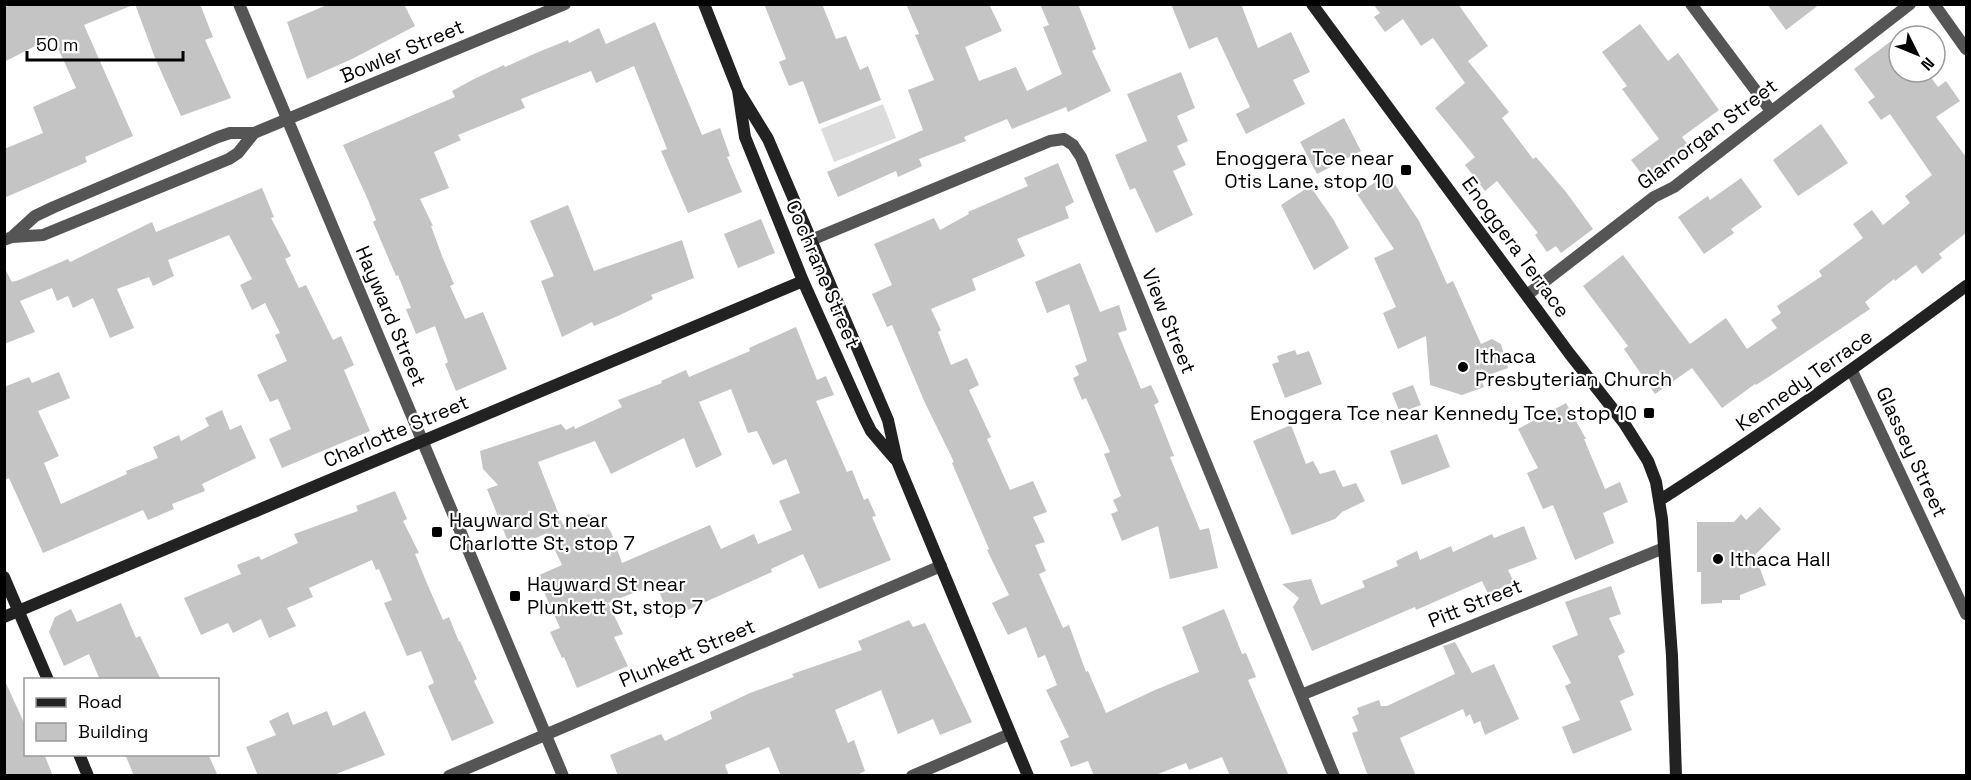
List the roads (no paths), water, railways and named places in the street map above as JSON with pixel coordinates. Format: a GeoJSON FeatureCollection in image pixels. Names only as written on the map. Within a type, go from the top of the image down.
{"type":"FeatureCollection","features":[{"type":"Feature","properties":{"kind":"street","name":"Hayward Street"},"geometry":{"type":"LineString","coordinates":[[239,4],[563,776]]}},
{"type":"Feature","properties":{"kind":"street","name":"Bowler Street"},"geometry":{"type":"LineString","coordinates":[[8,238],[35,216],[45,211],[208,141],[230,133],[254,133],[565,4]]}},
{"type":"Feature","properties":{"kind":"street","name":"Cochrane Street"},"geometry":{"type":"LineString","coordinates":[[704,4],[738,90],[763,128],[888,420],[897,462],[1028,776]]}},
{"type":"Feature","properties":{"kind":"street","name":"Enoggera Terrace"},"geometry":{"type":"LineString","coordinates":[[1312,4],[1640,446],[1656,482],[1660,500],[1672,656],[1676,776]]}},
{"type":"Feature","properties":{"kind":"street"},"geometry":{"type":"LineString","coordinates":[[1691,4],[1771,111]]}},
{"type":"Feature","properties":{"kind":"street","name":"Glamorgan Street"},"geometry":{"type":"LineString","coordinates":[[1527,295],[1654,197],[1674,187],[1910,4]]}},
{"type":"Feature","properties":{"kind":"street"},"geometry":{"type":"LineString","coordinates":[[1934,4],[1966,49]]}},
{"type":"Feature","properties":{"kind":"street","name":"Cochrane Street"},"geometry":{"type":"LineString","coordinates":[[738,90],[746,137],[803,281],[864,417],[872,431],[897,462]]}},
{"type":"Feature","properties":{"kind":"street","name":"Bowler Street"},"geometry":{"type":"LineString","coordinates":[[8,238],[43,235],[229,159],[238,153],[254,133]]}},
{"type":"Feature","properties":{"kind":"street","name":"View Street"},"geometry":{"type":"LineString","coordinates":[[811,240],[1050,141],[1064,139],[1073,145],[1089,176],[1334,776]]}},
{"type":"Feature","properties":{"kind":"street","name":"Charlotte Street"},"geometry":{"type":"LineString","coordinates":[[4,617],[803,281]]}},
{"type":"Feature","properties":{"kind":"street","name":"Kennedy Terrace"},"geometry":{"type":"LineString","coordinates":[[1660,500],[1852,371],[1966,286]]}},
{"type":"Feature","properties":{"kind":"street","name":"Glassey Street"},"geometry":{"type":"LineString","coordinates":[[1852,371],[1966,614]]}},
{"type":"Feature","properties":{"kind":"street","name":"Pitt Street"},"geometry":{"type":"LineString","coordinates":[[1301,695],[1664,548]]}},
{"type":"Feature","properties":{"kind":"street","name":"Plunkett Street"},"geometry":{"type":"LineString","coordinates":[[449,776],[940,566]]}},
{"type":"Feature","properties":{"kind":"street"},"geometry":{"type":"LineString","coordinates":[[4,577],[47,678]]}},
{"type":"Feature","properties":{"kind":"street"},"geometry":{"type":"LineString","coordinates":[[912,776],[1010,734]]}},
{"type":"Feature","properties":{"kind":"street"},"geometry":{"type":"LineString","coordinates":[[80,756],[88,776]]}},
{"type":"Feature","properties":{"kind":"place","name":"Enoggera Tce near Otis Lane, stop 10"},"geometry":{"type":"Point","coordinates":[1406,170]}},
{"type":"Feature","properties":{"kind":"place","name":"Ithaca Presbyterian Church"},"geometry":{"type":"Point","coordinates":[1463,367]}},
{"type":"Feature","properties":{"kind":"place","name":"Enoggera Tce near Kennedy Tce, stop 10"},"geometry":{"type":"Point","coordinates":[1649,413]}},
{"type":"Feature","properties":{"kind":"place","name":"Hayward St near Charlotte St, stop 7"},"geometry":{"type":"Point","coordinates":[437,532]}},
{"type":"Feature","properties":{"kind":"place","name":"Ithaca Hall"},"geometry":{"type":"Point","coordinates":[1718,559]}},
{"type":"Feature","properties":{"kind":"place","name":"Hayward St near Plunkett St, stop 7"},"geometry":{"type":"Point","coordinates":[515,596]}}]}
